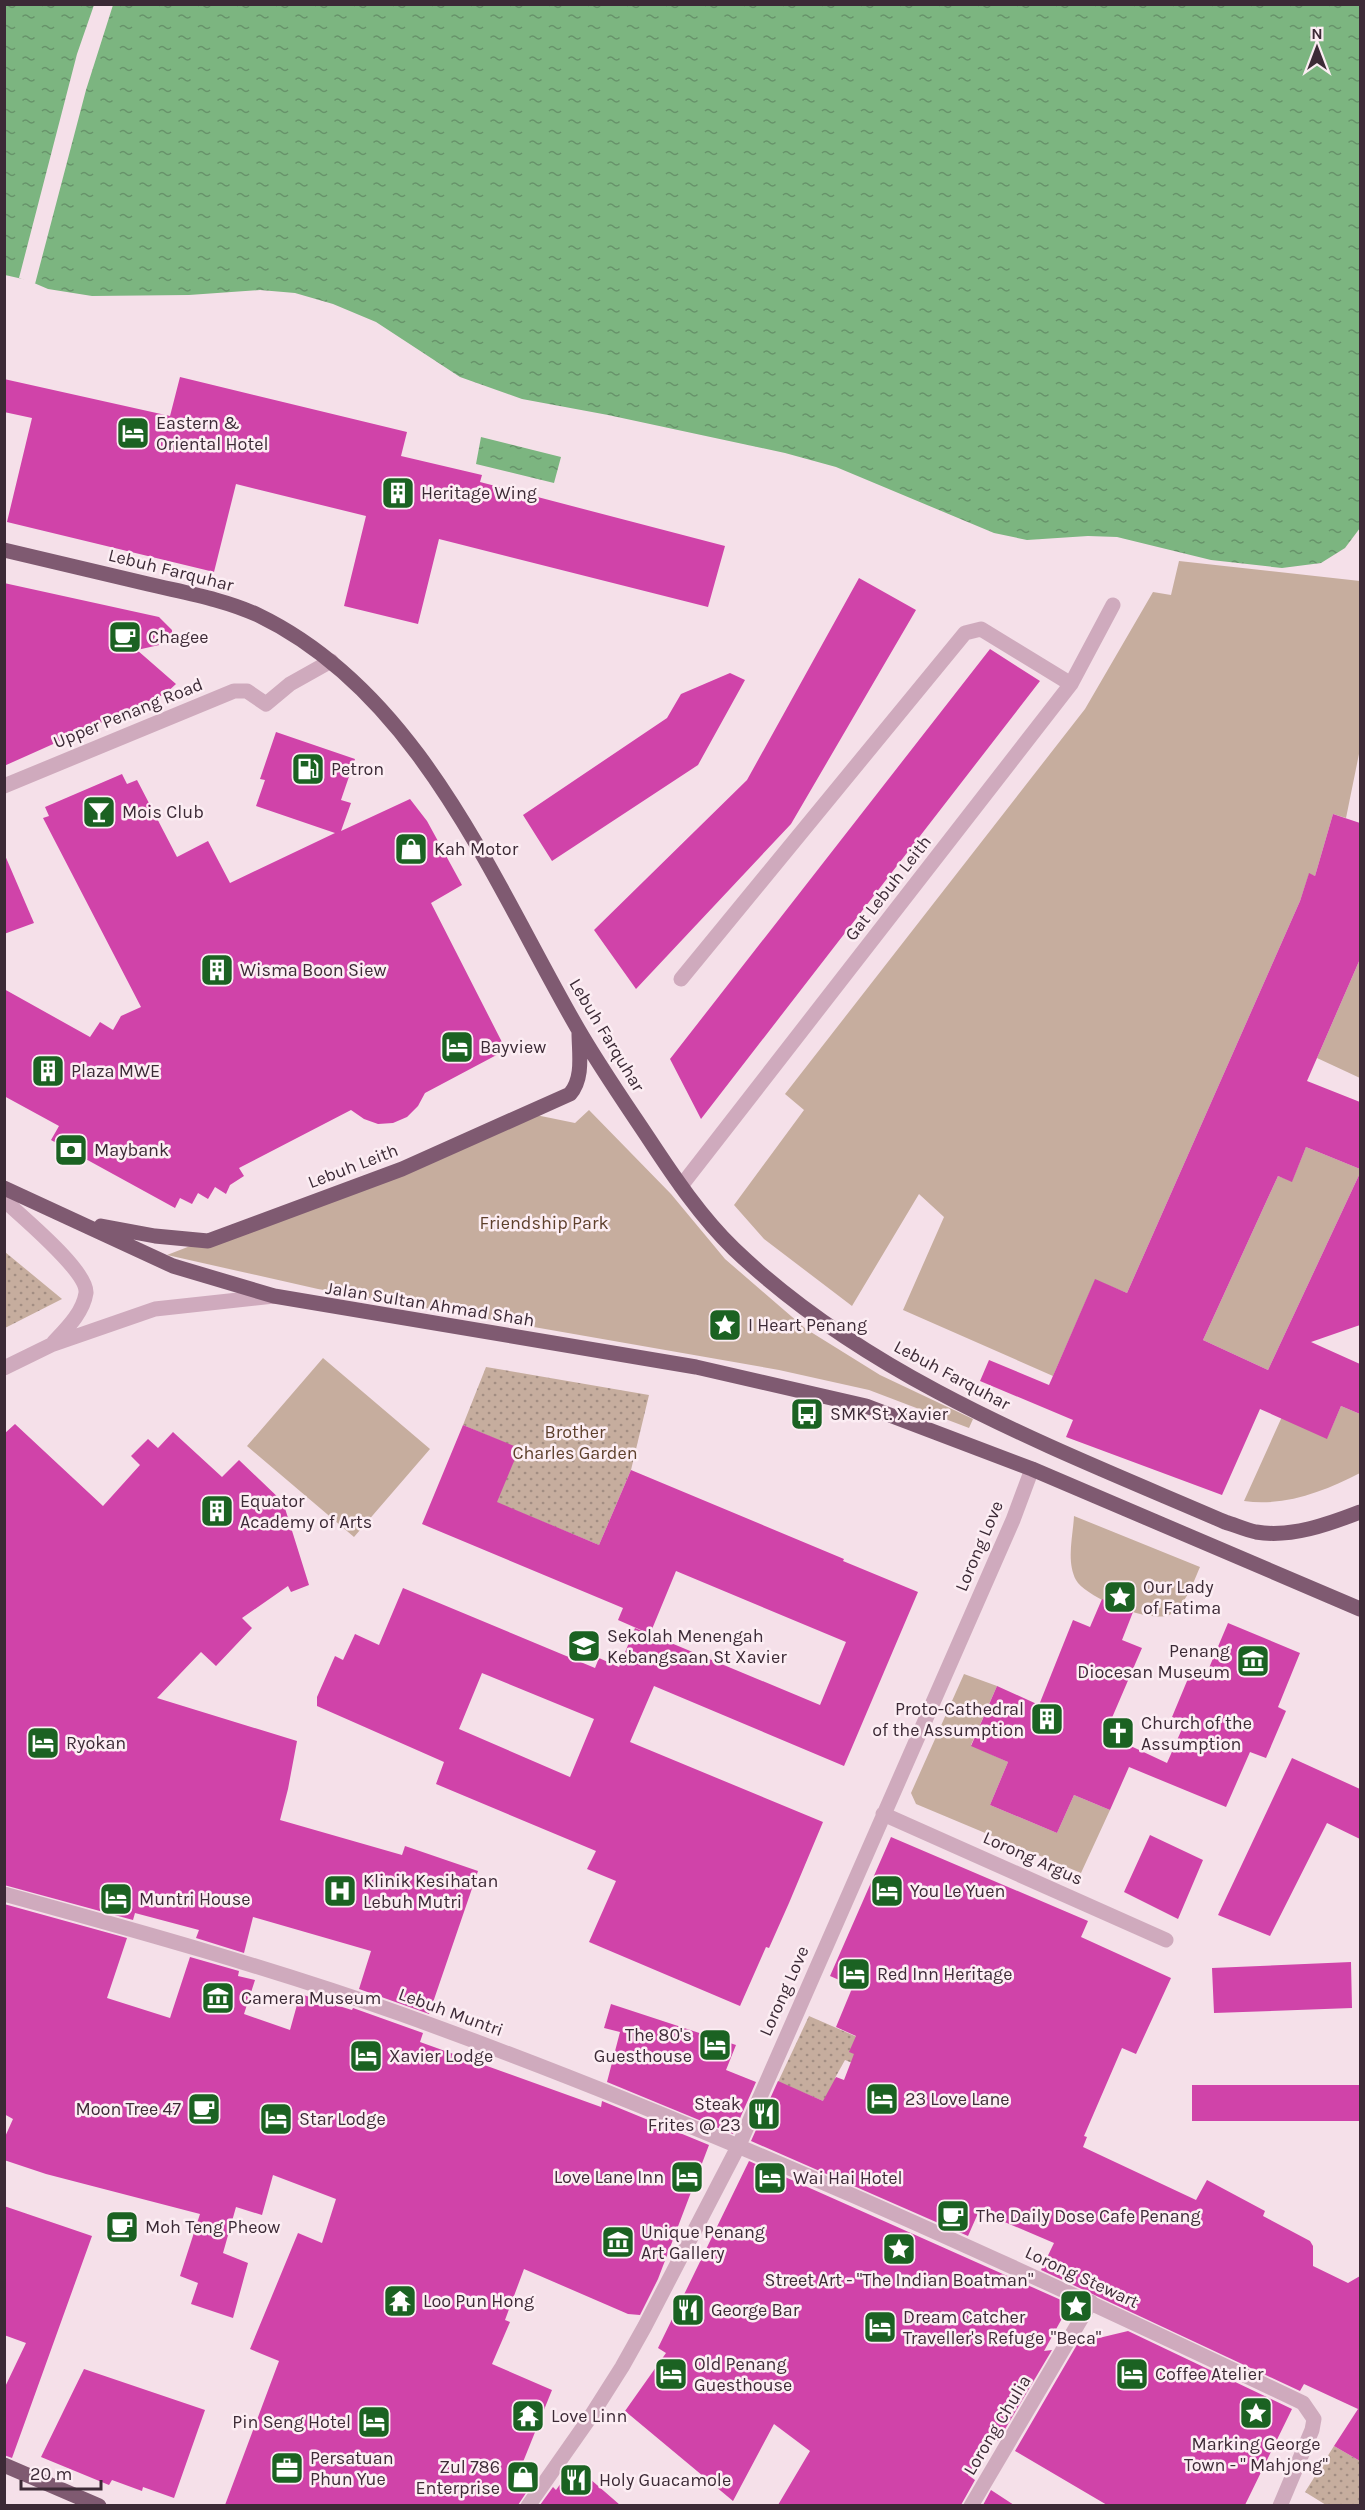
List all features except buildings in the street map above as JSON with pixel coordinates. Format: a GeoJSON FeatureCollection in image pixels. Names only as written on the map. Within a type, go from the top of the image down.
{"type":"FeatureCollection","features":[{"type":"Feature","properties":{"kind":"main road","name":"Lebuh Farquhar"},"geometry":{"type":"LineString","coordinates":[[4,550],[218,599],[290,633],[331,660],[378,705],[443,792],[534,946],[579,1032],[681,1186],[731,1247],[791,1299],[839,1334],[914,1378],[1032,1438],[1225,1522],[1256,1532],[1281,1532],[1329,1524],[1360,1512]]}},
{"type":"Feature","properties":{"kind":"main road","name":"Lebuh Leith"},"geometry":{"type":"LineString","coordinates":[[79,1222],[155,1236],[208,1241],[402,1169],[570,1095],[576,1087],[579,1076],[579,1032]]}},
{"type":"Feature","properties":{"kind":"main road","name":"Jalan Sultan Ahmad Shah"},"geometry":{"type":"LineString","coordinates":[[4,1188],[173,1266],[274,1296],[696,1367],[866,1406],[1032,1469]]}},
{"type":"Feature","properties":{"kind":"main road"},"geometry":{"type":"LineString","coordinates":[[1032,1469],[1360,1609]]}},
{"type":"Feature","properties":{"kind":"main road"},"geometry":{"type":"LineString","coordinates":[[4,2464],[72,2500],[99,2505]]}},
{"type":"Feature","properties":{"kind":"street","name":"Gat Lebuh Leith"},"geometry":{"type":"LineString","coordinates":[[681,1186],[1071,684],[1113,605]]}},
{"type":"Feature","properties":{"kind":"street"},"geometry":{"type":"LineString","coordinates":[[681,979],[965,633],[981,629],[1071,684]]}},
{"type":"Feature","properties":{"kind":"street","name":"Upper Penang Road"},"geometry":{"type":"LineString","coordinates":[[4,786],[234,691],[247,691],[266,704],[290,684],[331,660]]}},
{"type":"Feature","properties":{"kind":"street"},"geometry":{"type":"LineString","coordinates":[[4,1200],[65,1257],[85,1282],[86,1293],[81,1307],[67,1328],[51,1345]]}},
{"type":"Feature","properties":{"kind":"street"},"geometry":{"type":"LineString","coordinates":[[4,1368],[51,1345],[155,1309],[274,1296]]}},
{"type":"Feature","properties":{"kind":"street","name":"Lorong Love"},"geometry":{"type":"LineString","coordinates":[[528,2505],[589,2419],[627,2357],[739,2145],[1008,1530],[1032,1469]]}},
{"type":"Feature","properties":{"kind":"street","name":"Lorong Argus"},"geometry":{"type":"LineString","coordinates":[[883,1814],[1166,1940]]}},
{"type":"Feature","properties":{"kind":"street","name":"Lebuh Muntri"},"geometry":{"type":"LineString","coordinates":[[4,1894],[217,1953],[352,1997],[511,2054],[739,2145]]}},
{"type":"Feature","properties":{"kind":"street","name":"Lorong Stewart"},"geometry":{"type":"LineString","coordinates":[[739,2145],[901,2215],[1303,2403],[1314,2419],[1312,2430],[1280,2505]]}},
{"type":"Feature","properties":{"kind":"street","name":"Lorong Chulia"},"geometry":{"type":"LineString","coordinates":[[971,2505],[1090,2302]]}},
{"type":"Feature","properties":{"kind":"green space"},"geometry":{"type":"Polygon","coordinates":[[[1179,561],[1360,581],[1360,749],[1346,818],[1333,814],[1315,876],[1309,874],[1300,901],[1127,1293],[1095,1280],[1053,1376],[903,1310],[944,1217],[919,1194],[852,1306],[764,1239],[734,1205],[804,1110],[785,1094],[1085,709],[1153,592],[1171,595],[1179,561]]]}},
{"type":"Feature","properties":{"kind":"green space"},"geometry":{"type":"Polygon","coordinates":[[[1360,959],[1360,1078],[1317,1058],[1360,959]]]}},
{"type":"Feature","properties":{"kind":"green space","name":"Friendship Park"},"geometry":{"type":"Polygon","coordinates":[[[589,1110],[671,1194],[725,1259],[806,1329],[880,1375],[973,1419],[969,1428],[869,1390],[779,1370],[318,1289],[167,1255],[531,1114],[575,1123],[589,1110]]]}},
{"type":"Feature","properties":{"kind":"green space"},"geometry":{"type":"Polygon","coordinates":[[[1306,1147],[1360,1169],[1360,1173],[1268,1370],[1203,1340],[1278,1176],[1292,1181],[1306,1147]]]}},
{"type":"Feature","properties":{"kind":"green space"},"geometry":{"type":"Polygon","coordinates":[[[5,1252],[62,1299],[4,1328],[5,1252]]]}},
{"type":"Feature","properties":{"kind":"green space"},"geometry":{"type":"Polygon","coordinates":[[[323,1358],[430,1449],[354,1537],[247,1446],[323,1358]]]}},
{"type":"Feature","properties":{"kind":"green space","name":"Brother Charles Garden"},"geometry":{"type":"Polygon","coordinates":[[[486,1367],[649,1395],[631,1470],[599,1545],[490,1500],[514,1447],[463,1425],[486,1367]]]}},
{"type":"Feature","properties":{"kind":"green space"},"geometry":{"type":"Polygon","coordinates":[[[1290,1399],[1327,1438],[1341,1406],[1360,1414],[1360,1473],[1333,1486],[1289,1500],[1244,1501],[1290,1399]]]}},
{"type":"Feature","properties":{"kind":"green space"},"geometry":{"type":"Polygon","coordinates":[[[1074,1516],[1200,1567],[1181,1605],[1171,1614],[1150,1616],[1120,1608],[1082,1587],[1076,1580],[1071,1565],[1074,1516]]]}},
{"type":"Feature","properties":{"kind":"green space"},"geometry":{"type":"Polygon","coordinates":[[[964,1674],[997,1686],[971,1745],[1008,1762],[990,1805],[1057,1833],[1074,1795],[1110,1810],[1081,1873],[916,1804],[911,1793],[964,1674]]]}},
{"type":"Feature","properties":{"kind":"green space"},"geometry":{"type":"Polygon","coordinates":[[[809,2016],[933,2070],[857,2065],[845,2060],[835,2078],[861,2117],[778,2082],[809,2016]]]}},
{"type":"Feature","properties":{"kind":"green space"},"geometry":{"type":"Polygon","coordinates":[[[1334,2446],[1360,2461],[1360,2505],[1326,2505],[1305,2492],[1334,2446]]]}},
{"type":"Feature","properties":{"kind":"water"},"geometry":{"type":"Polygon","coordinates":[[[5,5],[1360,5],[1360,528],[1345,548],[1321,563],[1282,568],[1211,560],[1117,537],[1088,536],[1027,540],[994,533],[836,467],[785,453],[522,399],[460,377],[376,322],[333,304],[295,293],[260,290],[189,295],[92,296],[48,289],[27,280],[5,275],[5,5]]]}},
{"type":"Feature","properties":{"kind":"water"},"geometry":{"type":"Polygon","coordinates":[[[481,437],[561,457],[554,483],[476,464],[481,437]]]}},
{"type":"Feature","properties":{"kind":"pier"},"geometry":{"type":"Polygon","coordinates":[[[94,5],[113,5],[86,90],[35,284],[19,278],[77,54],[94,5]]]}},
{"type":"Feature","properties":{"kind":"place","name":"Eastern & Oriental Hotel"},"geometry":{"type":"Point","coordinates":[133,433]}},
{"type":"Feature","properties":{"kind":"place","name":"Heritage Wing"},"geometry":{"type":"Point","coordinates":[398,493]}},
{"type":"Feature","properties":{"kind":"place","name":"Chagee"},"geometry":{"type":"Point","coordinates":[125,637]}},
{"type":"Feature","properties":{"kind":"place","name":"Petron"},"geometry":{"type":"Point","coordinates":[308,769]}},
{"type":"Feature","properties":{"kind":"place","name":"Mois Club"},"geometry":{"type":"Point","coordinates":[99,812]}},
{"type":"Feature","properties":{"kind":"place","name":"Kah Motor"},"geometry":{"type":"Point","coordinates":[411,849]}},
{"type":"Feature","properties":{"kind":"place","name":"Wisma Boon Siew"},"geometry":{"type":"Point","coordinates":[217,970]}},
{"type":"Feature","properties":{"kind":"place","name":"Bayview"},"geometry":{"type":"Point","coordinates":[457,1047]}},
{"type":"Feature","properties":{"kind":"place","name":"Plaza MWE"},"geometry":{"type":"Point","coordinates":[48,1071]}},
{"type":"Feature","properties":{"kind":"place","name":"Maybank"},"geometry":{"type":"Point","coordinates":[71,1150]}},
{"type":"Feature","properties":{"kind":"place","name":"I Heart Penang"},"geometry":{"type":"Point","coordinates":[725,1325]}},
{"type":"Feature","properties":{"kind":"place","name":"SMK St. Xavier"},"geometry":{"type":"Point","coordinates":[807,1414]}},
{"type":"Feature","properties":{"kind":"place","name":"Equator Academy of Arts"},"geometry":{"type":"Point","coordinates":[217,1511]}},
{"type":"Feature","properties":{"kind":"place","name":"Our Lady of Fatima"},"geometry":{"type":"Point","coordinates":[1120,1597]}},
{"type":"Feature","properties":{"kind":"place","name":"Sekolah Menengah Kebangsaan St Xavier"},"geometry":{"type":"Point","coordinates":[584,1646]}},
{"type":"Feature","properties":{"kind":"place","name":"Penang Diocesan Museum"},"geometry":{"type":"Point","coordinates":[1253,1661]}},
{"type":"Feature","properties":{"kind":"place","name":"Proto-Cathedral of the Assumption"},"geometry":{"type":"Point","coordinates":[1047,1719]}},
{"type":"Feature","properties":{"kind":"place","name":"Church of the Assumption"},"geometry":{"type":"Point","coordinates":[1118,1733]}},
{"type":"Feature","properties":{"kind":"place","name":"Ryokan"},"geometry":{"type":"Point","coordinates":[43,1743]}},
{"type":"Feature","properties":{"kind":"place","name":"Klinik Kesihatan Lebuh Mutri"},"geometry":{"type":"Point","coordinates":[340,1891]}},
{"type":"Feature","properties":{"kind":"place","name":"You Le Yuen"},"geometry":{"type":"Point","coordinates":[887,1891]}},
{"type":"Feature","properties":{"kind":"place","name":"Muntri House"},"geometry":{"type":"Point","coordinates":[116,1899]}},
{"type":"Feature","properties":{"kind":"place","name":"Red Inn Heritage"},"geometry":{"type":"Point","coordinates":[854,1974]}},
{"type":"Feature","properties":{"kind":"place","name":"Camera Museum"},"geometry":{"type":"Point","coordinates":[218,1998]}},
{"type":"Feature","properties":{"kind":"place","name":"The 80's Guesthouse"},"geometry":{"type":"Point","coordinates":[715,2045]}},
{"type":"Feature","properties":{"kind":"place","name":"Xavier Lodge"},"geometry":{"type":"Point","coordinates":[366,2056]}},
{"type":"Feature","properties":{"kind":"place","name":"23 Love Lane"},"geometry":{"type":"Point","coordinates":[882,2099]}},
{"type":"Feature","properties":{"kind":"place","name":"Moon Tree 47"},"geometry":{"type":"Point","coordinates":[204,2109]}},
{"type":"Feature","properties":{"kind":"place","name":"Steak Frites @ 23"},"geometry":{"type":"Point","coordinates":[764,2114]}},
{"type":"Feature","properties":{"kind":"place","name":"Star Lodge"},"geometry":{"type":"Point","coordinates":[276,2119]}},
{"type":"Feature","properties":{"kind":"place","name":"Love Lane Inn"},"geometry":{"type":"Point","coordinates":[687,2177]}},
{"type":"Feature","properties":{"kind":"place","name":"Wai Hai Hotel"},"geometry":{"type":"Point","coordinates":[770,2178]}},
{"type":"Feature","properties":{"kind":"place","name":"The Daily Dose Cafe Penang"},"geometry":{"type":"Point","coordinates":[953,2216]}},
{"type":"Feature","properties":{"kind":"place","name":"Moh Teng Pheow"},"geometry":{"type":"Point","coordinates":[122,2227]}},
{"type":"Feature","properties":{"kind":"place","name":"Unique Penang Art Gallery"},"geometry":{"type":"Point","coordinates":[618,2242]}},
{"type":"Feature","properties":{"kind":"place","name":"Street Art - \"The Indian Boatman\""},"geometry":{"type":"Point","coordinates":[899,2249]}},
{"type":"Feature","properties":{"kind":"place","name":"Loo Pun Hong"},"geometry":{"type":"Point","coordinates":[400,2301]}},
{"type":"Feature","properties":{"kind":"place","name":"\"Beca\""},"geometry":{"type":"Point","coordinates":[1076,2306]}},
{"type":"Feature","properties":{"kind":"place","name":"George Bar"},"geometry":{"type":"Point","coordinates":[688,2310]}},
{"type":"Feature","properties":{"kind":"place","name":"Dream Catcher Traveller's Refuge"},"geometry":{"type":"Point","coordinates":[880,2327]}},
{"type":"Feature","properties":{"kind":"place","name":"Old Penang Guesthouse"},"geometry":{"type":"Point","coordinates":[671,2374]}},
{"type":"Feature","properties":{"kind":"place","name":"Coffee Atelier"},"geometry":{"type":"Point","coordinates":[1132,2374]}},
{"type":"Feature","properties":{"kind":"place","name":"Marking George Town - \" Mahjong\""},"geometry":{"type":"Point","coordinates":[1256,2413]}},
{"type":"Feature","properties":{"kind":"place","name":"Love Linn"},"geometry":{"type":"Point","coordinates":[528,2416]}},
{"type":"Feature","properties":{"kind":"place","name":"Pin Seng Hotel"},"geometry":{"type":"Point","coordinates":[374,2422]}},
{"type":"Feature","properties":{"kind":"place","name":"Persatuan Phun Yue"},"geometry":{"type":"Point","coordinates":[287,2468]}},
{"type":"Feature","properties":{"kind":"place","name":"Zul 786 Enterprise"},"geometry":{"type":"Point","coordinates":[523,2477]}},
{"type":"Feature","properties":{"kind":"place","name":"Holy Guacamole"},"geometry":{"type":"Point","coordinates":[576,2480]}}]}
